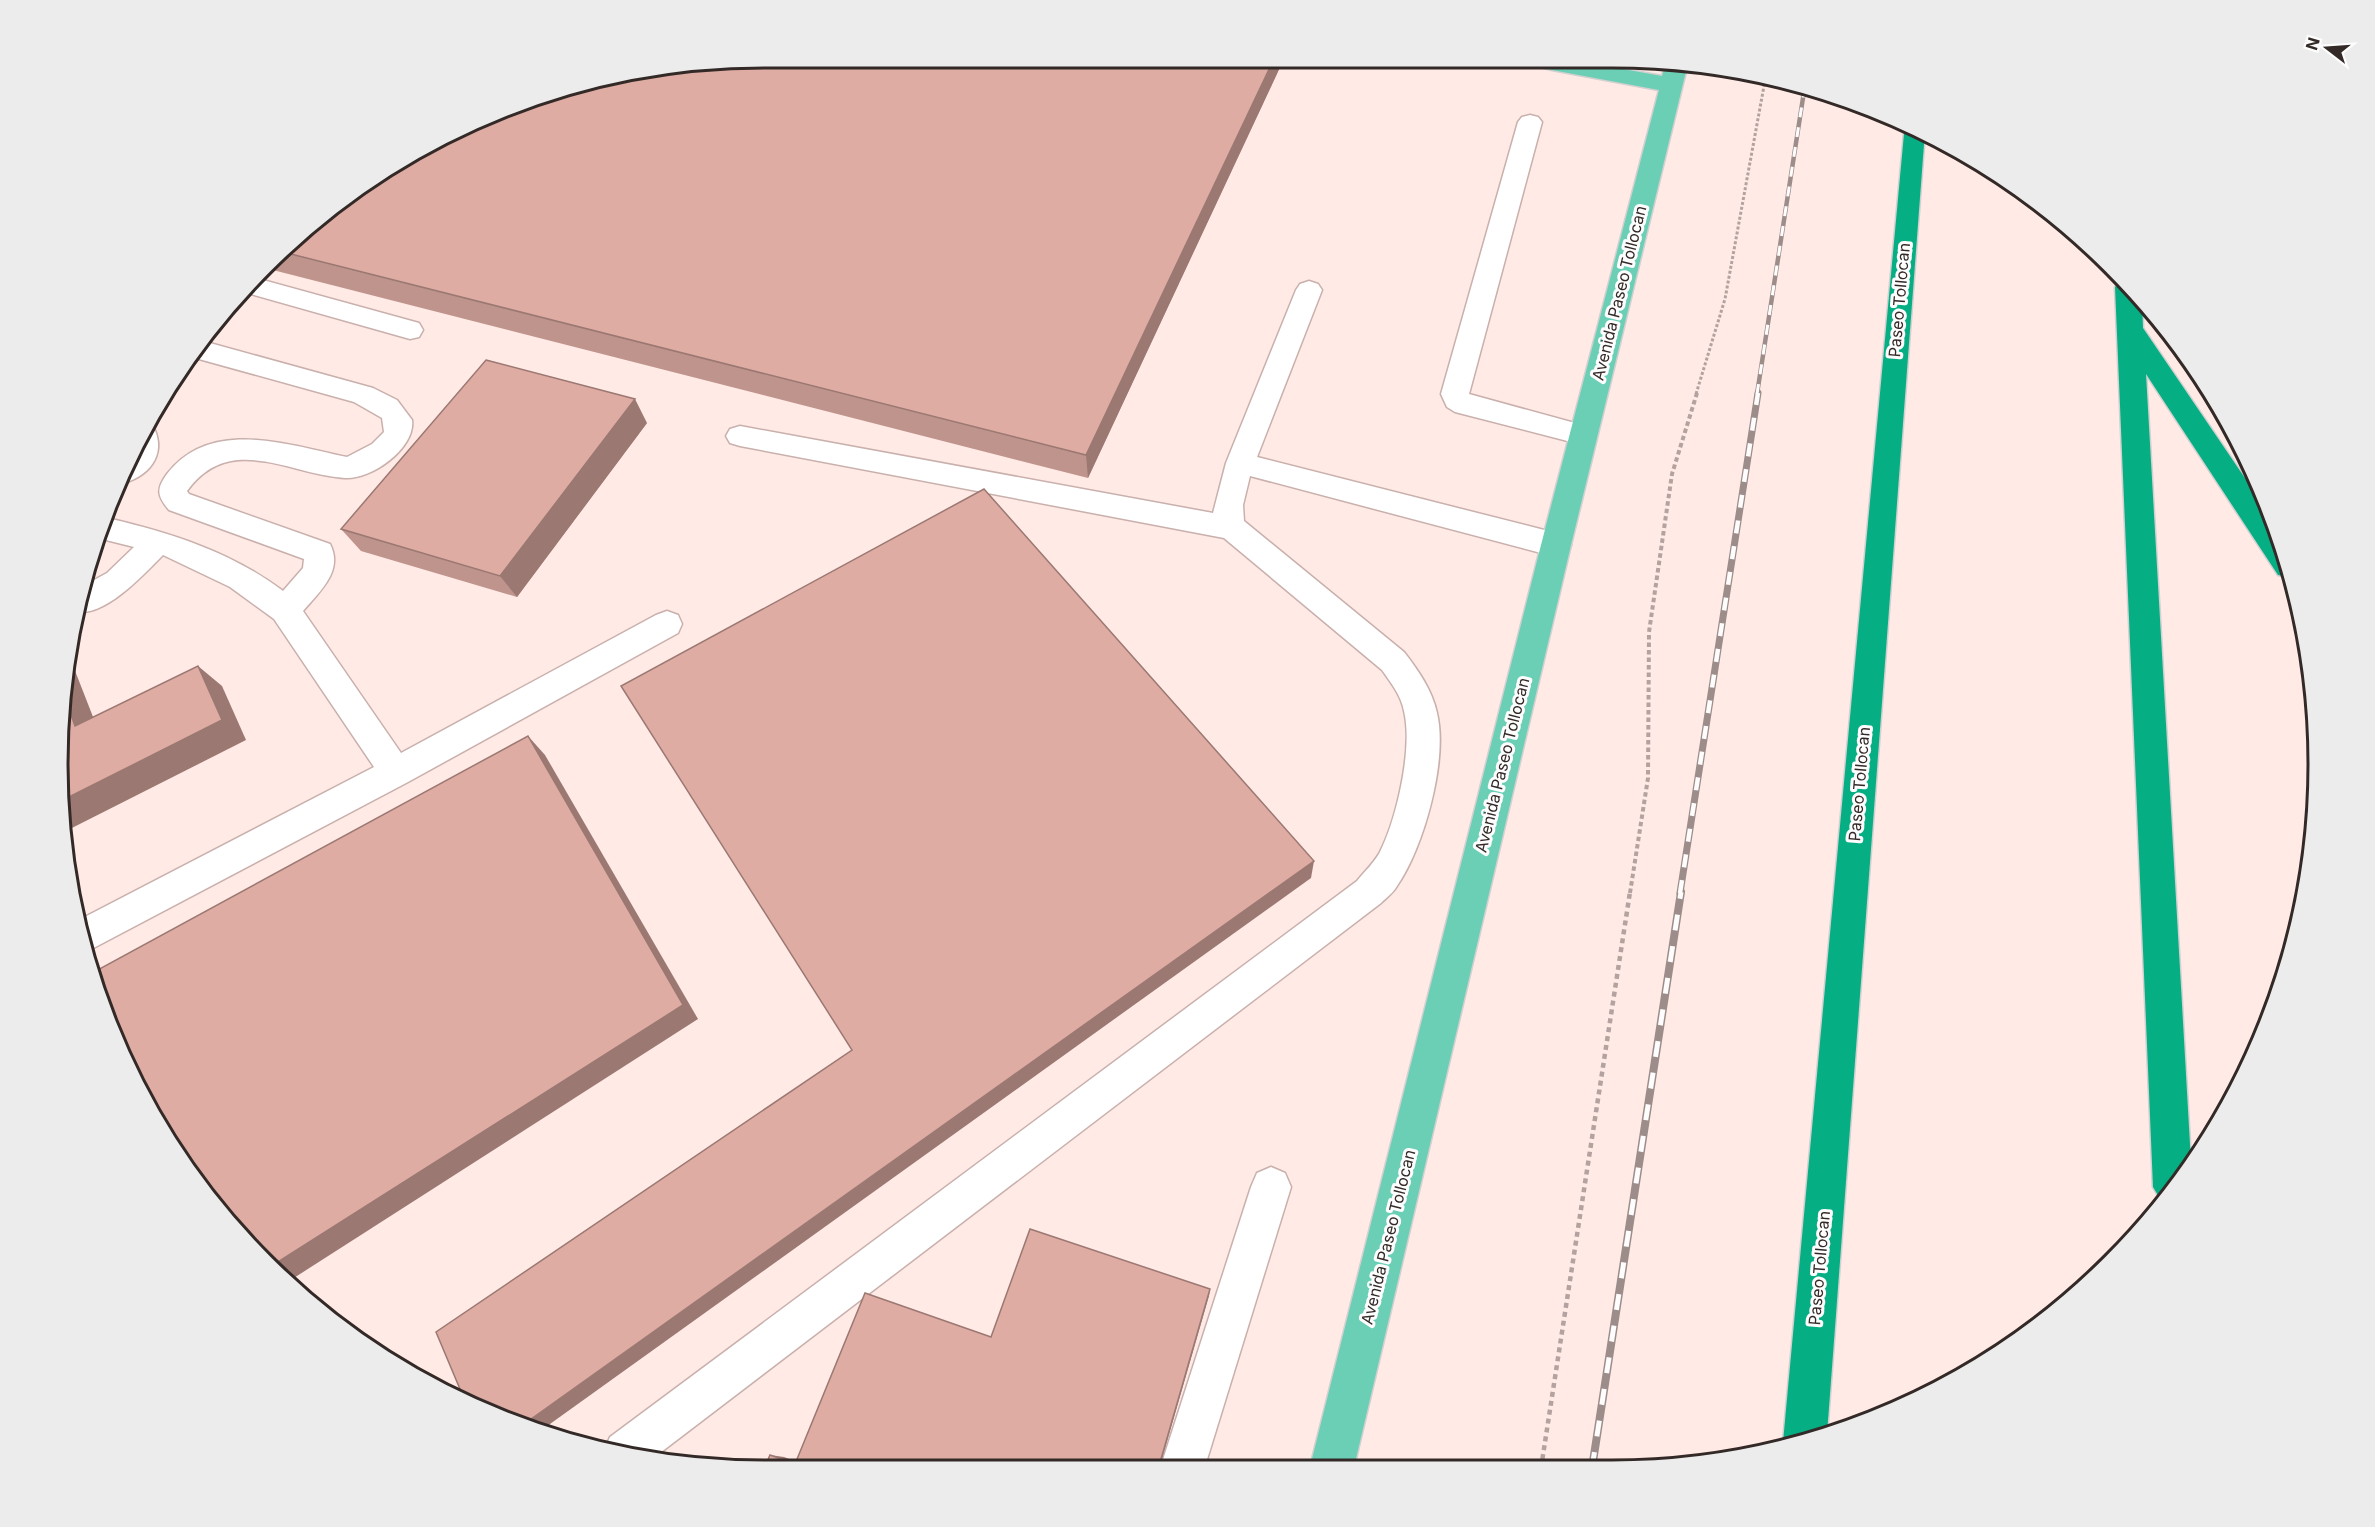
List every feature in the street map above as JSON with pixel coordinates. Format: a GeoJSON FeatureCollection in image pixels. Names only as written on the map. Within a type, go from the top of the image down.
{"type":"FeatureCollection","features":[{"type":"Feature","properties":{"kind":"highway","name":"Paseo Tollocan"},"geometry":{"type":"LineString","coordinates":[[1805,1432],[1913,136]]}},
{"type":"Feature","properties":{"kind":"highway"},"geometry":{"type":"LineString","coordinates":[[2129,298],[2172,1175]]}},
{"type":"Feature","properties":{"kind":"highway"},"geometry":{"type":"LineString","coordinates":[[2130,329],[2271,540]]}},
{"type":"Feature","properties":{"kind":"main road"},"geometry":{"type":"LineString","coordinates":[[1607,68],[1674,74]]}},
{"type":"Feature","properties":{"kind":"main road","name":"Avenida Paseo Tollocan"},"geometry":{"type":"LineString","coordinates":[[1334,1460],[1583,435],[1674,74]]}},
{"type":"Feature","properties":{"kind":"lane"},"geometry":{"type":"LineString","coordinates":[[1530,122],[1455,394],[1457,400],[1470,407],[1583,435]]}},
{"type":"Feature","properties":{"kind":"lane"},"geometry":{"type":"LineString","coordinates":[[256,288],[410,330]]}},
{"type":"Feature","properties":{"kind":"lane"},"geometry":{"type":"LineString","coordinates":[[632,1447],[1369,891],[1385,875],[1399,847],[1415,798],[1422,719],[1418,702],[1405,676],[1393,661],[1232,528],[1228,522],[1228,511],[1240,463],[1309,290]]}},
{"type":"Feature","properties":{"kind":"lane"},"geometry":{"type":"LineString","coordinates":[[203,351],[363,395],[388,408],[398,419],[399,427],[396,434],[376,457],[358,467],[347,468],[273,453],[237,450],[213,453],[200,458],[172,489],[173,495],[179,502],[319,552],[318,572],[285,610]]}},
{"type":"Feature","properties":{"kind":"lane"},"geometry":{"type":"LineString","coordinates":[[740,436],[1232,528]]}},
{"type":"Feature","properties":{"kind":"lane"},"geometry":{"type":"LineString","coordinates":[[135,465],[145,451],[146,443]]}},
{"type":"Feature","properties":{"kind":"lane"},"geometry":{"type":"LineString","coordinates":[[1240,463],[1556,545]]}},
{"type":"Feature","properties":{"kind":"lane"},"geometry":{"type":"LineString","coordinates":[[108,529],[158,541],[228,570],[262,590],[285,610],[396,772]]}},
{"type":"Feature","properties":{"kind":"lane"},"geometry":{"type":"LineString","coordinates":[[88,598],[118,582],[158,541]]}},
{"type":"Feature","properties":{"kind":"lane"},"geometry":{"type":"LineString","coordinates":[[89,933],[396,772],[667,624]]}},
{"type":"Feature","properties":{"kind":"lane"},"geometry":{"type":"LineString","coordinates":[[1184,1460],[1270,1187]]}},
{"type":"Feature","properties":{"kind":"path"},"geometry":{"type":"LineString","coordinates":[[1542,1460],[1648,778],[1649,632],[1672,474],[1725,299],[1764,85]]}},
{"type":"Feature","properties":{"kind":"building"},"geometry":{"type":"Polygon","coordinates":[[[764,68],[1270,68],[1086,455],[290,254],[340,211],[377,185],[456,139],[540,104],[628,81],[673,73],[764,68]]]}},
{"type":"Feature","properties":{"kind":"building"},"geometry":{"type":"Polygon","coordinates":[[[486,360],[635,399],[500,576],[341,529],[486,360]]]}},
{"type":"Feature","properties":{"kind":"building"},"geometry":{"type":"Polygon","coordinates":[[[984,489],[1314,861],[530,1419],[460,1390],[436,1332],[852,1050],[621,686],[984,489]]]}},
{"type":"Feature","properties":{"kind":"building"},"geometry":{"type":"Polygon","coordinates":[[[198,666],[222,720],[69,797],[70,711],[75,726],[198,666]]]}},
{"type":"Feature","properties":{"kind":"building"},"geometry":{"type":"Polygon","coordinates":[[[528,736],[683,1005],[278,1262],[211,1187],[161,1112],[120,1030],[99,969],[528,736]]]}},
{"type":"Feature","properties":{"kind":"building"},"geometry":{"type":"Polygon","coordinates":[[[1030,1229],[1210,1289],[1161,1460],[797,1460],[865,1293],[991,1337],[1030,1229]]]}},
{"type":"Feature","properties":{"kind":"building"},"geometry":{"type":"Polygon","coordinates":[[[770,1455],[784,1460],[768,1460],[770,1455]]]}},
{"type":"Feature","properties":{"kind":"railway"},"geometry":{"type":"LineString","coordinates":[[1757,394],[1804,94]]}},
{"type":"Feature","properties":{"kind":"railway"},"geometry":{"type":"LineString","coordinates":[[1680,893],[1758,393]]}},
{"type":"Feature","properties":{"kind":"railway"},"geometry":{"type":"LineString","coordinates":[[1593,1460],[1681,892]]}}]}
